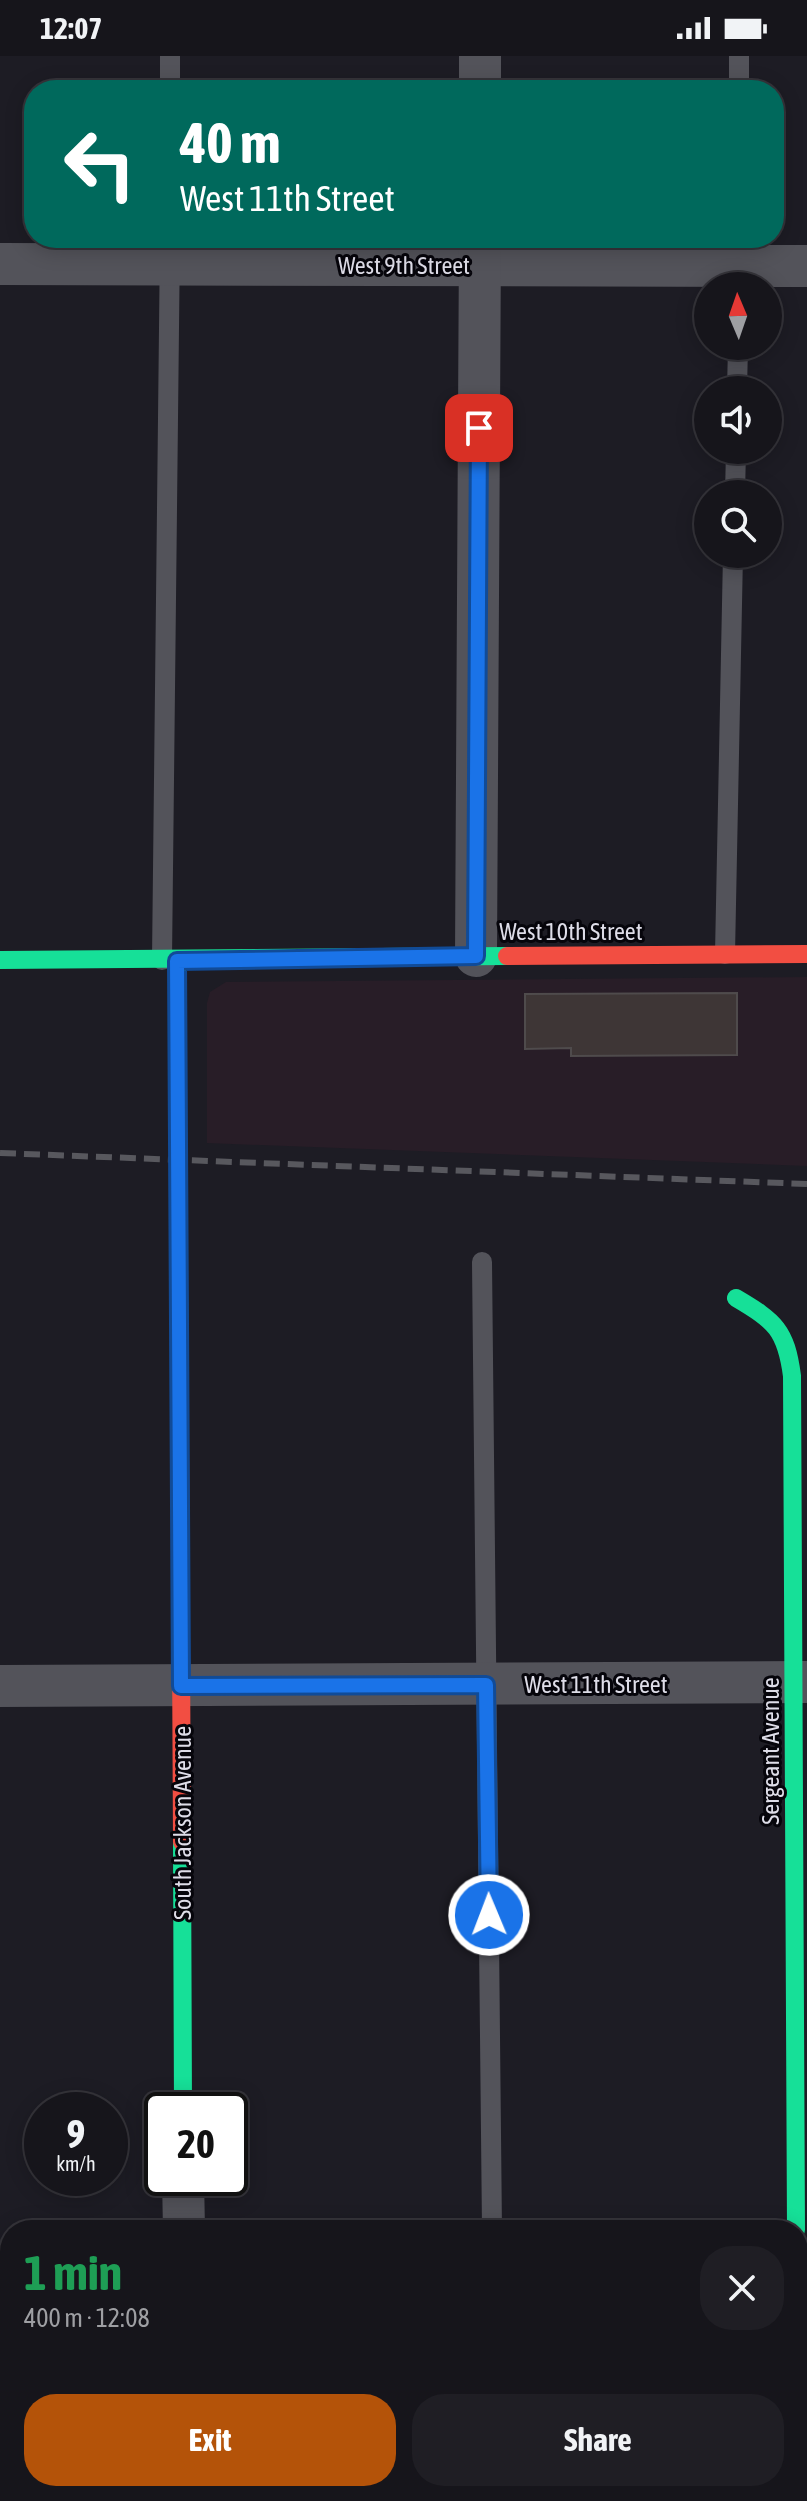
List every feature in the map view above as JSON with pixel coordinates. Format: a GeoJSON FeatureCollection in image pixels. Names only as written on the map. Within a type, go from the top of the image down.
{"type":"FeatureCollection","features":[{"type":"Feature","properties":{"kind":"street"},"geometry":{"type":"LineString","coordinates":[[480,56],[480,80]]}},
{"type":"Feature","properties":{"kind":"street","name":"West 9th Street"},"geometry":{"type":"LineString","coordinates":[[0,264],[170,251],[480,252],[807,266]]}},
{"type":"Feature","properties":{"kind":"street"},"geometry":{"type":"LineString","coordinates":[[476,956],[480,252]]}},
{"type":"Feature","properties":{"kind":"street","name":"West 10th Street"},"geometry":{"type":"LineString","coordinates":[[0,960],[807,954]]}},
{"type":"Feature","properties":{"kind":"street","name":"South Jackson Avenue"},"geometry":{"type":"LineString","coordinates":[[169,960],[181,1686],[183,2092]]}},
{"type":"Feature","properties":{"kind":"street","name":"Sergeant Avenue"},"geometry":{"type":"LineString","coordinates":[[736,1298],[779,1327],[789,1345],[792,1376],[801,1682],[796,2220]]}},
{"type":"Feature","properties":{"kind":"street","name":"West 11th Street"},"geometry":{"type":"LineString","coordinates":[[0,1686],[801,1682]]}},
{"type":"Feature","properties":{"kind":"street"},"geometry":{"type":"LineString","coordinates":[[183,2196],[184,2220]]}},
{"type":"Feature","properties":{"kind":"lane"},"geometry":{"type":"LineString","coordinates":[[170,56],[170,80]]}},
{"type":"Feature","properties":{"kind":"lane"},"geometry":{"type":"LineString","coordinates":[[739,56],[739,80]]}},
{"type":"Feature","properties":{"kind":"lane"},"geometry":{"type":"LineString","coordinates":[[169,960],[170,251]]}},
{"type":"Feature","properties":{"kind":"lane"},"geometry":{"type":"LineString","coordinates":[[725,954],[733,568]]}},
{"type":"Feature","properties":{"kind":"lane"},"geometry":{"type":"LineString","coordinates":[[482,1262],[492,2220]]}},
{"type":"Feature","properties":{"kind":"shaded area"},"geometry":{"type":"Polygon","coordinates":[[[807,977],[807,1166],[207,1143],[207,1003],[210,992],[226,982],[807,977]]]}},
{"type":"Feature","properties":{"kind":"building"},"geometry":{"type":"Polygon","coordinates":[[[737,993],[737,1055],[571,1056],[571,1048],[525,1049],[525,994],[737,993]]]}},
{"type":"Feature","properties":{"kind":"railway"},"geometry":{"type":"LineString","coordinates":[[0,1153],[807,1184]]}},
{"type":"Feature","properties":{"kind":"traffic: fast"},"geometry":{"type":"LineString","coordinates":[[0,960],[507,956]]}},
{"type":"Feature","properties":{"kind":"traffic: fast"},"geometry":{"type":"LineString","coordinates":[[177,961],[180,1450]]}},
{"type":"Feature","properties":{"kind":"traffic: fast"},"geometry":{"type":"LineString","coordinates":[[736,1298],[776,1328],[786,1348],[792,1376],[796,2220]]}},
{"type":"Feature","properties":{"kind":"traffic: fast"},"geometry":{"type":"LineString","coordinates":[[182,1842],[183,2092]]}},
{"type":"Feature","properties":{"kind":"traffic: jam"},"geometry":{"type":"LineString","coordinates":[[507,956],[807,954]]}},
{"type":"Feature","properties":{"kind":"traffic: jam"},"geometry":{"type":"LineString","coordinates":[[180,1450],[182,1842]]}},
{"type":"Feature","properties":{"kind":"route"},"geometry":{"type":"LineString","coordinates":[[479,428],[476,956],[177,961],[177,1158],[181,1686],[486,1685],[489,1915]]}}]}
